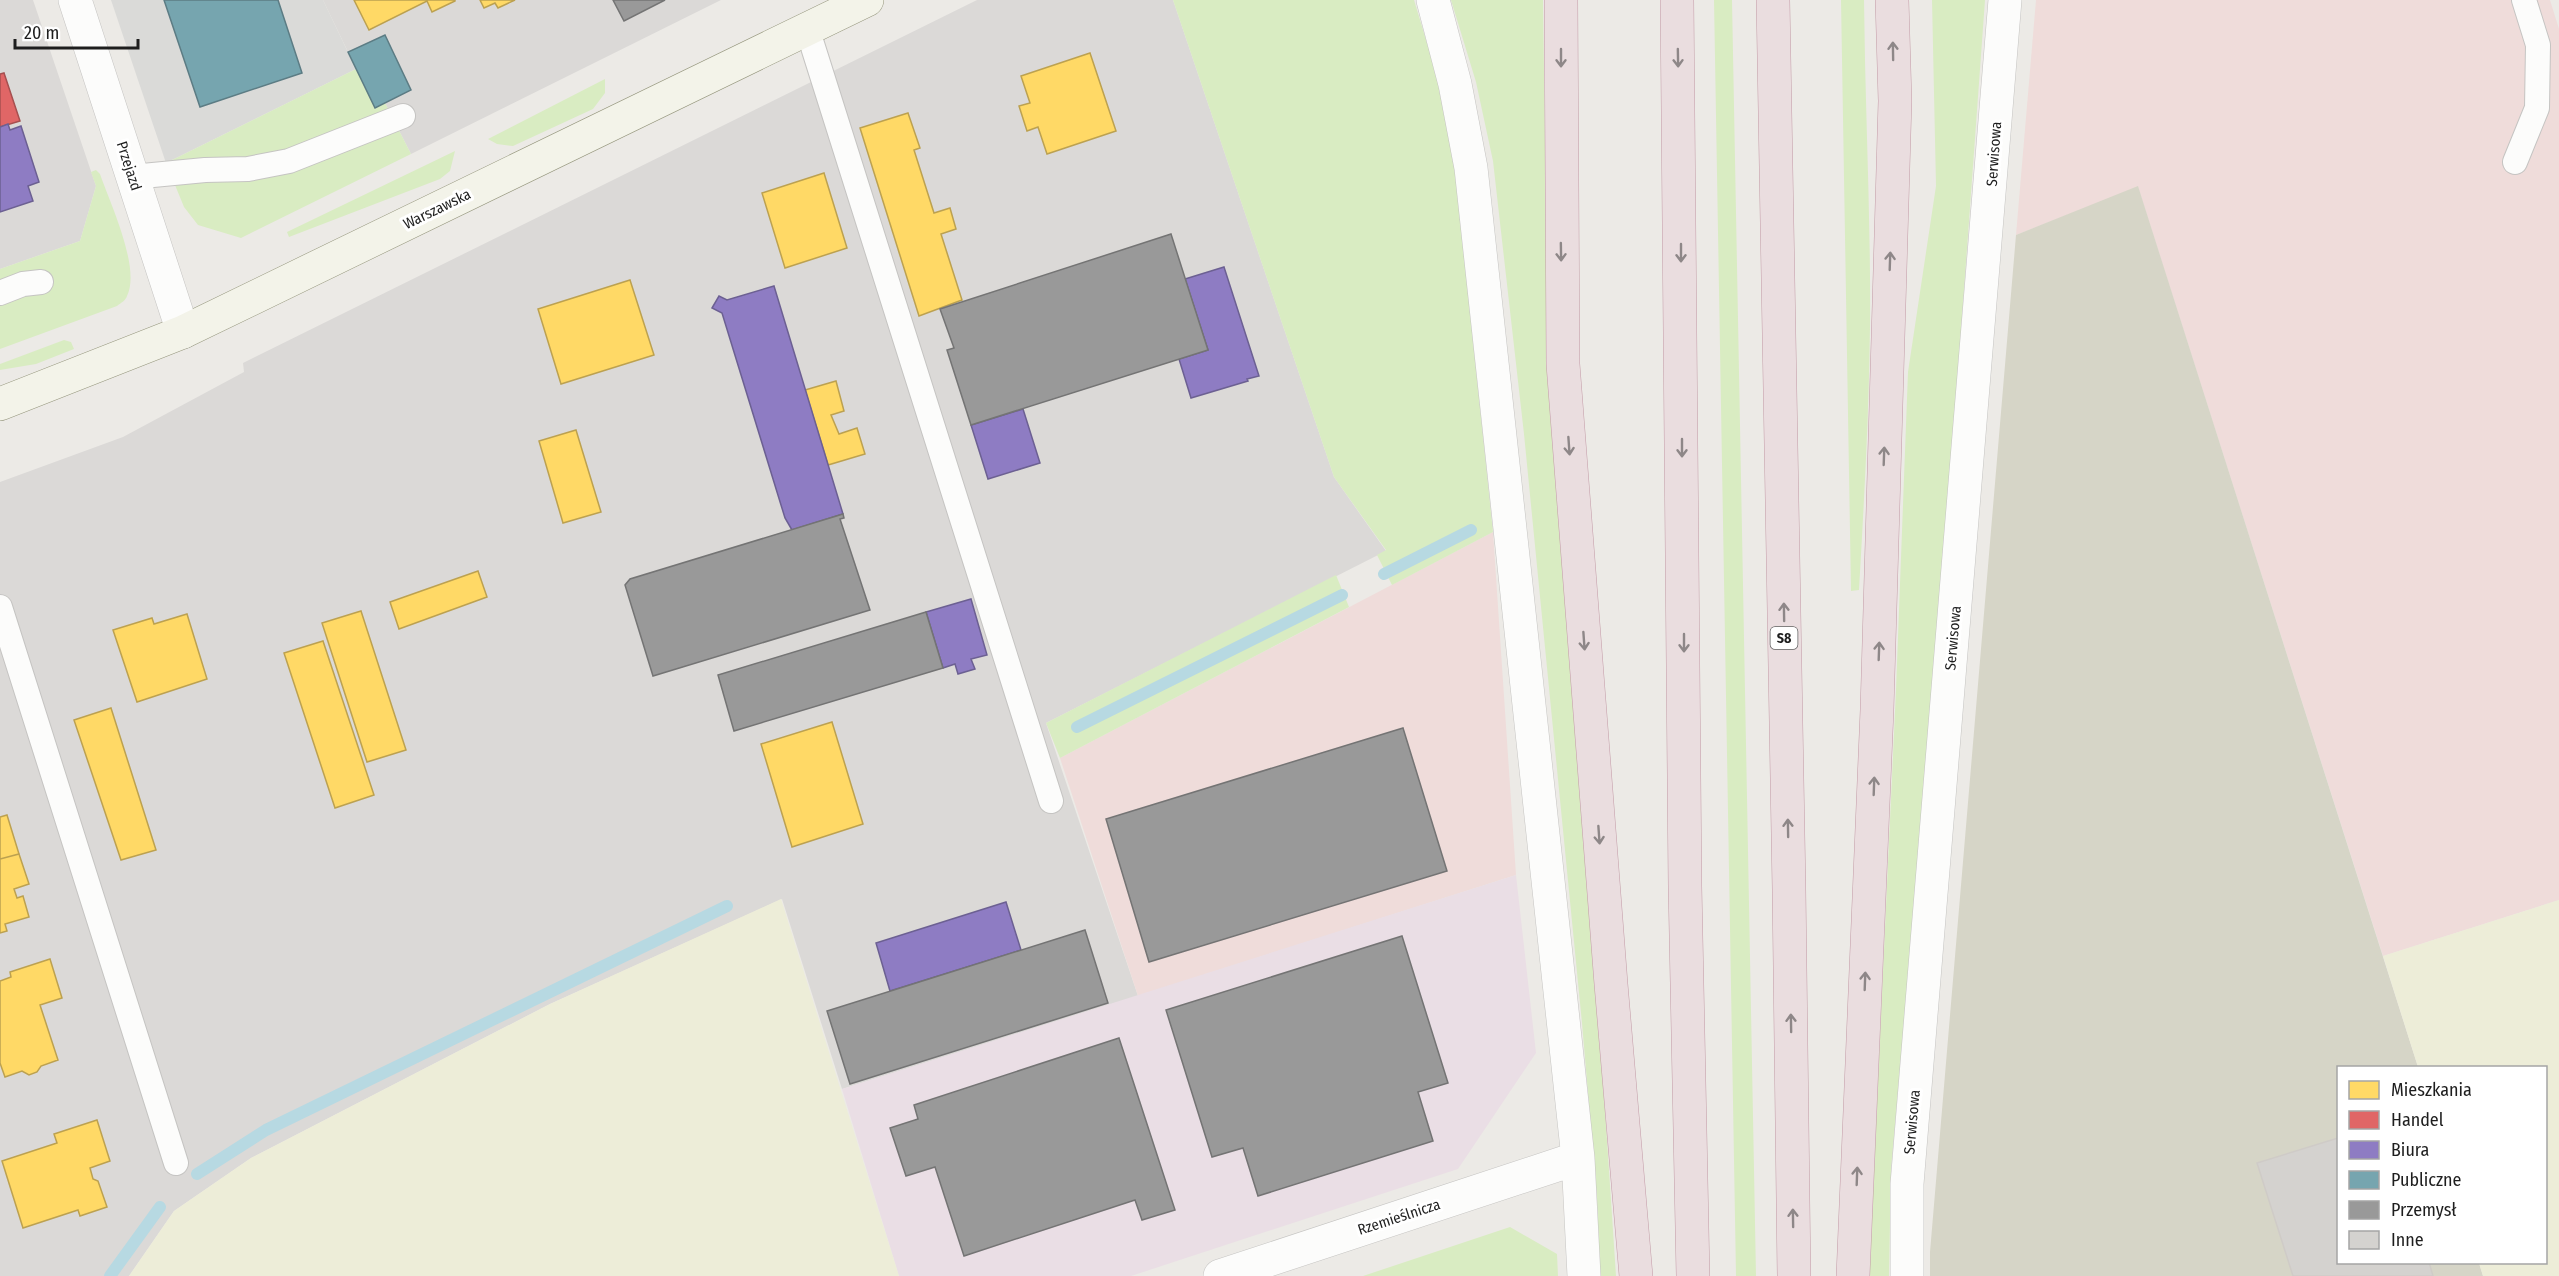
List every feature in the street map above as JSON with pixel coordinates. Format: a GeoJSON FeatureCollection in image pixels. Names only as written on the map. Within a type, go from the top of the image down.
{"type":"FeatureCollection","features":[{"type":"Feature","properties":{"kind":"highway"},"geometry":{"type":"LineString","coordinates":[[1561,0],[1563,364],[1636,1276]]}},
{"type":"Feature","properties":{"kind":"highway"},"geometry":{"type":"LineString","coordinates":[[1677,0],[1686,898],[1693,1276]]}},
{"type":"Feature","properties":{"kind":"highway","name":"S8"},"geometry":{"type":"LineString","coordinates":[[1773,0],[1794,1276]]}},
{"type":"Feature","properties":{"kind":"highway"},"geometry":{"type":"LineString","coordinates":[[1852,1276],[1877,698],[1895,101],[1892,0]]}},
{"type":"Feature","properties":{"kind":"main road","name":"Warszawska"},"geometry":{"type":"LineString","coordinates":[[0,404],[183,332],[867,0]]}},
{"type":"Feature","properties":{"kind":"street","name":"Przejazd"},"geometry":{"type":"LineString","coordinates":[[75,0],[183,332]]}},
{"type":"Feature","properties":{"kind":"street"},"geometry":{"type":"LineString","coordinates":[[1433,0],[1455,84],[1471,168],[1578,1158],[1584,1276]]}},
{"type":"Feature","properties":{"kind":"street","name":"Serwisowa"},"geometry":{"type":"LineString","coordinates":[[1907,1276],[1907,1184],[2005,0]]}},
{"type":"Feature","properties":{"kind":"street","name":"Rzemieślnicza"},"geometry":{"type":"LineString","coordinates":[[1220,1276],[1578,1158]]}},
{"type":"Feature","properties":{"kind":"lane"},"geometry":{"type":"LineString","coordinates":[[2515,162],[2537,108],[2538,45],[2524,0]]}},
{"type":"Feature","properties":{"kind":"lane"},"geometry":{"type":"LineString","coordinates":[[807,28],[1051,801]]}},
{"type":"Feature","properties":{"kind":"lane"},"geometry":{"type":"LineString","coordinates":[[132,177],[205,170],[248,170],[289,161],[403,116]]}},
{"type":"Feature","properties":{"kind":"lane"},"geometry":{"type":"LineString","coordinates":[[0,293],[23,284],[41,282]]}},
{"type":"Feature","properties":{"kind":"lane"},"geometry":{"type":"LineString","coordinates":[[0,608],[176,1163]]}},
{"type":"Feature","properties":{"kind":"shaded area"},"geometry":{"type":"Polygon","coordinates":[[[0,0],[33,0],[96,186],[80,241],[0,269],[0,0]]]}},
{"type":"Feature","properties":{"kind":"shaded area"},"geometry":{"type":"Polygon","coordinates":[[[111,0],[323,0],[356,69],[166,163],[111,0]]]}},
{"type":"Feature","properties":{"kind":"shaded area"},"geometry":{"type":"Polygon","coordinates":[[[323,0],[721,0],[411,154],[385,103],[375,108],[323,0]]]}},
{"type":"Feature","properties":{"kind":"shaded area"},"geometry":{"type":"Polygon","coordinates":[[[977,0],[1173,0],[1334,477],[1386,551],[1046,723],[1138,996],[842,1089],[782,899],[550,1004],[251,1158],[174,1211],[129,1276],[0,1276],[0,482],[123,437],[244,372],[243,363],[977,0]]]}},
{"type":"Feature","properties":{"kind":"shaded area"},"geometry":{"type":"Polygon","coordinates":[[[2036,0],[2550,0],[2559,29],[2559,900],[2383,956],[2138,187],[2016,235],[2036,0]]]}},
{"type":"Feature","properties":{"kind":"shaded area"},"geometry":{"type":"Polygon","coordinates":[[[2138,186],[2418,1066],[2337,1066],[2337,1264],[2479,1264],[2483,1276],[1930,1276],[1930,1252],[2016,235],[2138,186]]]}},
{"type":"Feature","properties":{"kind":"shaded area"},"geometry":{"type":"Polygon","coordinates":[[[1493,532],[1516,875],[1138,996],[1060,758],[1493,532]]]}},
{"type":"Feature","properties":{"kind":"shaded area"},"geometry":{"type":"Polygon","coordinates":[[[1516,875],[1536,1053],[1458,1169],[1131,1276],[899,1276],[842,1089],[1516,875]]]}},
{"type":"Feature","properties":{"kind":"green space"},"geometry":{"type":"Polygon","coordinates":[[[1173,0],[1414,0],[1436,73],[1456,177],[1493,532],[1392,585],[1377,555],[1386,550],[1334,477],[1173,0]]]}},
{"type":"Feature","properties":{"kind":"green space"},"geometry":{"type":"Polygon","coordinates":[[[1451,0],[1543,0],[1546,218],[1616,1276],[1600,1276],[1597,1198],[1582,1023],[1524,434],[1493,161],[1476,82],[1451,0]]]}},
{"type":"Feature","properties":{"kind":"green space"},"geometry":{"type":"Polygon","coordinates":[[[1714,0],[1732,0],[1756,1276],[1736,1276],[1714,0]]]}},
{"type":"Feature","properties":{"kind":"green space"},"geometry":{"type":"Polygon","coordinates":[[[1841,0],[1864,0],[1870,245],[1869,360],[1863,524],[1859,590],[1851,591],[1841,0]]]}},
{"type":"Feature","properties":{"kind":"green space"},"geometry":{"type":"Polygon","coordinates":[[[1932,0],[1985,0],[1938,649],[1891,1169],[1889,1276],[1869,1276],[1908,372],[1936,186],[1932,0]]]}},
{"type":"Feature","properties":{"kind":"green space"},"geometry":{"type":"Polygon","coordinates":[[[356,69],[375,108],[385,103],[411,154],[241,238],[198,225],[184,207],[166,163],[356,69]]]}},
{"type":"Feature","properties":{"kind":"green space"},"geometry":{"type":"Polygon","coordinates":[[[605,79],[605,93],[593,109],[513,146],[497,144],[488,139],[605,79]]]}},
{"type":"Feature","properties":{"kind":"green space"},"geometry":{"type":"Polygon","coordinates":[[[455,151],[450,171],[440,179],[289,237],[287,232],[455,151]]]}},
{"type":"Feature","properties":{"kind":"green space"},"geometry":{"type":"Polygon","coordinates":[[[96,170],[100,174],[127,253],[130,284],[126,297],[117,306],[0,349],[0,269],[80,241],[96,186],[91,172],[96,170]]]}},
{"type":"Feature","properties":{"kind":"green space"},"geometry":{"type":"Polygon","coordinates":[[[64,340],[71,342],[74,349],[36,364],[0,370],[0,364],[64,340]]]}},
{"type":"Feature","properties":{"kind":"green space"},"geometry":{"type":"Polygon","coordinates":[[[1336,575],[1349,607],[1060,758],[1046,723],[1336,575]]]}},
{"type":"Feature","properties":{"kind":"green space"},"geometry":{"type":"Polygon","coordinates":[[[781,899],[899,1276],[129,1276],[174,1211],[251,1158],[550,1004],[781,899]]]}},
{"type":"Feature","properties":{"kind":"green space"},"geometry":{"type":"Polygon","coordinates":[[[2559,900],[2559,1276],[2483,1276],[2479,1264],[2547,1264],[2547,1066],[2418,1066],[2383,956],[2559,900]]]}},
{"type":"Feature","properties":{"kind":"green space"},"geometry":{"type":"Polygon","coordinates":[[[1510,1227],[1557,1254],[1558,1276],[1363,1276],[1510,1227]]]}},
{"type":"Feature","properties":{"kind":"building: Mieszkania"},"geometry":{"type":"Polygon","coordinates":[[[354,0],[455,1],[432,12],[427,1],[369,30],[354,0]]]}},
{"type":"Feature","properties":{"kind":"building: Mieszkania"},"geometry":{"type":"Polygon","coordinates":[[[480,0],[515,0],[498,8],[495,3],[484,8],[480,0]]]}},
{"type":"Feature","properties":{"kind":"building: Mieszkania"},"geometry":{"type":"Polygon","coordinates":[[[1090,53],[1116,131],[1047,154],[1038,127],[1027,131],[1019,106],[1030,103],[1021,76],[1090,53]]]}},
{"type":"Feature","properties":{"kind":"building: Mieszkania"},"geometry":{"type":"Polygon","coordinates":[[[908,113],[920,148],[914,150],[934,213],[950,208],[956,229],[941,234],[962,300],[919,316],[860,128],[908,113]]]}},
{"type":"Feature","properties":{"kind":"building: Mieszkania"},"geometry":{"type":"Polygon","coordinates":[[[824,173],[847,248],[785,268],[762,193],[824,173]]]}},
{"type":"Feature","properties":{"kind":"building: Mieszkania"},"geometry":{"type":"Polygon","coordinates":[[[630,280],[654,355],[561,384],[538,309],[630,280]]]}},
{"type":"Feature","properties":{"kind":"building: Mieszkania"},"geometry":{"type":"Polygon","coordinates":[[[836,381],[844,411],[831,415],[839,434],[857,428],[865,454],[828,465],[805,390],[836,381]]]}},
{"type":"Feature","properties":{"kind":"building: Mieszkania"},"geometry":{"type":"Polygon","coordinates":[[[576,430],[601,512],[563,523],[539,441],[576,430]]]}},
{"type":"Feature","properties":{"kind":"building: Mieszkania"},"geometry":{"type":"Polygon","coordinates":[[[478,571],[487,597],[399,629],[390,602],[478,571]]]}},
{"type":"Feature","properties":{"kind":"building: Mieszkania"},"geometry":{"type":"Polygon","coordinates":[[[361,611],[406,750],[367,762],[322,623],[361,611]]]}},
{"type":"Feature","properties":{"kind":"building: Mieszkania"},"geometry":{"type":"Polygon","coordinates":[[[187,614],[207,679],[137,702],[113,630],[152,618],[154,624],[187,614]]]}},
{"type":"Feature","properties":{"kind":"building: Mieszkania"},"geometry":{"type":"Polygon","coordinates":[[[323,641],[374,795],[335,808],[284,653],[323,641]]]}},
{"type":"Feature","properties":{"kind":"building: Mieszkania"},"geometry":{"type":"Polygon","coordinates":[[[111,708],[156,850],[121,860],[74,720],[111,708]]]}},
{"type":"Feature","properties":{"kind":"building: Mieszkania"},"geometry":{"type":"Polygon","coordinates":[[[832,722],[863,824],[792,847],[761,744],[832,722]]]}},
{"type":"Feature","properties":{"kind":"building: Mieszkania"},"geometry":{"type":"Polygon","coordinates":[[[7,815],[19,854],[0,859],[0,817],[7,815]]]}},
{"type":"Feature","properties":{"kind":"building: Mieszkania"},"geometry":{"type":"Polygon","coordinates":[[[19,854],[29,884],[14,889],[17,898],[23,896],[29,917],[5,924],[7,931],[0,933],[0,859],[19,854]]]}},
{"type":"Feature","properties":{"kind":"building: Mieszkania"},"geometry":{"type":"Polygon","coordinates":[[[50,959],[62,998],[40,1005],[58,1060],[41,1066],[37,1072],[29,1075],[22,1071],[5,1077],[0,1063],[0,981],[11,977],[10,972],[50,959]]]}},
{"type":"Feature","properties":{"kind":"building: Mieszkania"},"geometry":{"type":"Polygon","coordinates":[[[97,1120],[110,1161],[90,1168],[93,1179],[98,1181],[107,1207],[80,1216],[78,1210],[23,1228],[2,1161],[57,1143],[54,1134],[97,1120]]]}},
{"type":"Feature","properties":{"kind":"building: Handel"},"geometry":{"type":"Polygon","coordinates":[[[4,73],[20,121],[0,127],[0,74],[4,73]]]}},
{"type":"Feature","properties":{"kind":"building: Biura"},"geometry":{"type":"Polygon","coordinates":[[[8,124],[10,130],[21,126],[39,182],[28,186],[33,201],[0,212],[0,127],[8,124]]]}},
{"type":"Feature","properties":{"kind":"building: Biura"},"geometry":{"type":"Polygon","coordinates":[[[1224,267],[1259,376],[1191,398],[1179,359],[1208,350],[1185,279],[1224,267]]]}},
{"type":"Feature","properties":{"kind":"building: Biura"},"geometry":{"type":"Polygon","coordinates":[[[774,286],[843,514],[792,530],[785,518],[722,313],[712,308],[719,296],[727,300],[774,286]]]}},
{"type":"Feature","properties":{"kind":"building: Biura"},"geometry":{"type":"Polygon","coordinates":[[[1023,409],[1040,463],[988,479],[971,425],[1023,409]]]}},
{"type":"Feature","properties":{"kind":"building: Biura"},"geometry":{"type":"Polygon","coordinates":[[[971,599],[987,655],[971,659],[975,669],[958,674],[955,664],[943,668],[926,612],[971,599]]]}},
{"type":"Feature","properties":{"kind":"building: Biura"},"geometry":{"type":"Polygon","coordinates":[[[1006,902],[1021,950],[890,991],[876,943],[1006,902]]]}},
{"type":"Feature","properties":{"kind":"building: Publiczne"},"geometry":{"type":"Polygon","coordinates":[[[164,0],[278,0],[302,73],[200,107],[164,0]]]}},
{"type":"Feature","properties":{"kind":"building: Publiczne"},"geometry":{"type":"Polygon","coordinates":[[[385,35],[411,90],[375,108],[348,52],[385,35]]]}},
{"type":"Feature","properties":{"kind":"building: Przemysł"},"geometry":{"type":"Polygon","coordinates":[[[613,0],[665,0],[624,21],[613,0]]]}},
{"type":"Feature","properties":{"kind":"building: Przemysł"},"geometry":{"type":"Polygon","coordinates":[[[1171,234],[1208,350],[971,425],[947,350],[954,348],[940,309],[1171,234]]]}},
{"type":"Feature","properties":{"kind":"building: Przemysł"},"geometry":{"type":"Polygon","coordinates":[[[843,514],[844,518],[840,519],[870,610],[653,676],[625,585],[630,579],[843,514]]]}},
{"type":"Feature","properties":{"kind":"building: Przemysł"},"geometry":{"type":"Polygon","coordinates":[[[926,612],[943,668],[734,731],[718,675],[926,612]]]}},
{"type":"Feature","properties":{"kind":"building: Przemysł"},"geometry":{"type":"Polygon","coordinates":[[[1403,728],[1447,871],[1149,962],[1106,819],[1403,728]]]}},
{"type":"Feature","properties":{"kind":"building: Przemysł"},"geometry":{"type":"Polygon","coordinates":[[[1085,930],[1108,1003],[850,1084],[827,1011],[1085,930]]]}},
{"type":"Feature","properties":{"kind":"building: Przemysł"},"geometry":{"type":"Polygon","coordinates":[[[1402,936],[1448,1083],[1418,1092],[1433,1141],[1258,1196],[1243,1148],[1212,1157],[1166,1010],[1402,936]]]}},
{"type":"Feature","properties":{"kind":"building: Przemysł"},"geometry":{"type":"Polygon","coordinates":[[[1119,1038],[1175,1210],[1142,1220],[1135,1200],[964,1256],[935,1167],[906,1176],[890,1128],[918,1119],[914,1105],[1119,1038]]]}},
{"type":"Feature","properties":{"kind":"building: Inne"},"geometry":{"type":"Polygon","coordinates":[[[2337,1138],[2337,1264],[2430,1264],[2433,1276],[2293,1276],[2257,1163],[2337,1138]]]}},
{"type":"Feature","properties":{"kind":"waterway"},"geometry":{"type":"LineString","coordinates":[[1384,574],[1471,530]]}},
{"type":"Feature","properties":{"kind":"waterway"},"geometry":{"type":"LineString","coordinates":[[1077,727],[1342,595]]}},
{"type":"Feature","properties":{"kind":"waterway"},"geometry":{"type":"LineString","coordinates":[[197,1174],[266,1130],[727,906]]}},
{"type":"Feature","properties":{"kind":"waterway"},"geometry":{"type":"LineString","coordinates":[[110,1276],[160,1207]]}}]}
